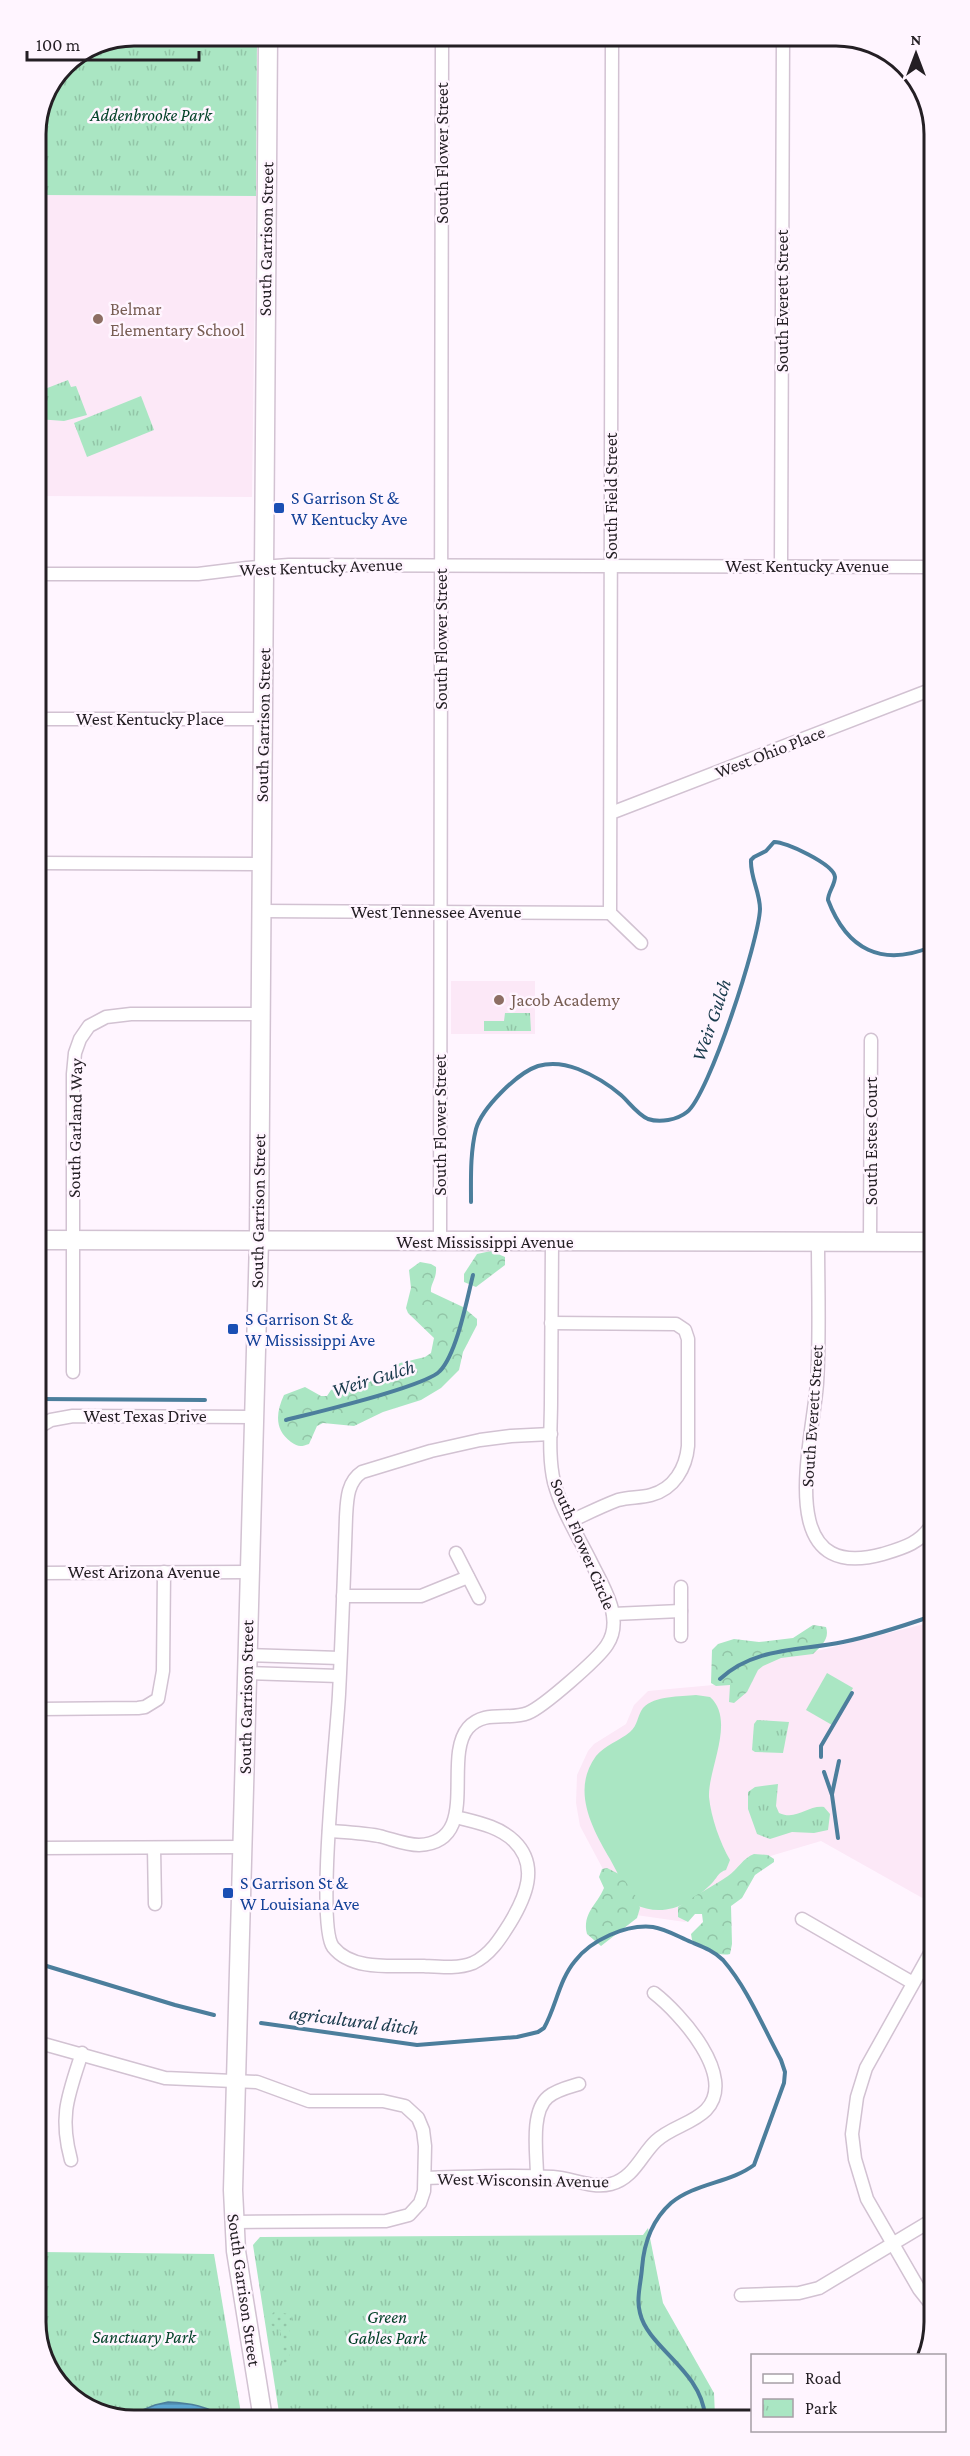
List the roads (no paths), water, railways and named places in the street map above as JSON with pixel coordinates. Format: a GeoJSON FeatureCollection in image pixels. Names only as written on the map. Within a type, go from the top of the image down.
{"type":"FeatureCollection","features":[{"type":"Feature","properties":{"kind":"main road","name":"South Garrison Street"},"geometry":{"type":"LineString","coordinates":[[261,2409],[236,2251],[234,2222],[259,1240],[268,46]]}},
{"type":"Feature","properties":{"kind":"main road","name":"West Mississippi Avenue"},"geometry":{"type":"LineString","coordinates":[[46,1240],[924,1242]]}},
{"type":"Feature","properties":{"kind":"street","name":"South Flower Street"},"geometry":{"type":"LineString","coordinates":[[440,1242],[442,46]]}},
{"type":"Feature","properties":{"kind":"street","name":"South Field Street"},"geometry":{"type":"LineString","coordinates":[[610,913],[612,47]]}},
{"type":"Feature","properties":{"kind":"street","name":"South Everett Street"},"geometry":{"type":"LineString","coordinates":[[782,566],[783,47]]}},
{"type":"Feature","properties":{"kind":"street","name":"West Kentucky Avenue"},"geometry":{"type":"LineString","coordinates":[[47,574],[198,574],[264,566],[441,564],[924,567]]}},
{"type":"Feature","properties":{"kind":"street","name":"West Ohio Place"},"geometry":{"type":"LineString","coordinates":[[611,813],[924,692]]}},
{"type":"Feature","properties":{"kind":"street","name":"West Kentucky Place"},"geometry":{"type":"LineString","coordinates":[[47,718],[263,719]]}},
{"type":"Feature","properties":{"kind":"street"},"geometry":{"type":"LineString","coordinates":[[47,863],[261,864]]}},
{"type":"Feature","properties":{"kind":"street","name":"West Tennessee Avenue"},"geometry":{"type":"LineString","coordinates":[[261,911],[610,913]]}},
{"type":"Feature","properties":{"kind":"street"},"geometry":{"type":"LineString","coordinates":[[610,913],[640,943]]}},
{"type":"Feature","properties":{"kind":"street","name":"South Garland Way"},"geometry":{"type":"LineString","coordinates":[[73,1372],[74,1066],[76,1047],[85,1031],[96,1022],[118,1014],[260,1014]]}},
{"type":"Feature","properties":{"kind":"street","name":"South Estes Court"},"geometry":{"type":"LineString","coordinates":[[870,1242],[871,1040]]}},
{"type":"Feature","properties":{"kind":"street","name":"South Flower Circle"},"geometry":{"type":"LineString","coordinates":[[456,1817],[460,1744],[468,1729],[482,1718],[523,1714],[541,1705],[604,1648],[612,1631],[613,1614],[606,1592],[554,1482],[551,1434],[552,1242]]}},
{"type":"Feature","properties":{"kind":"street","name":"South Everett Street"},"geometry":{"type":"LineString","coordinates":[[818,1242],[817,1376],[807,1458],[807,1518],[813,1534],[822,1545],[836,1554],[859,1558],[909,1546],[924,1535]]}},
{"type":"Feature","properties":{"kind":"street"},"geometry":{"type":"LineString","coordinates":[[551,1323],[675,1324],[685,1330],[688,1339],[688,1446],[686,1461],[680,1473],[659,1492],[620,1500],[571,1521]]}},
{"type":"Feature","properties":{"kind":"street","name":"West Texas Drive"},"geometry":{"type":"LineString","coordinates":[[46,1423],[73,1416],[254,1416]]}},
{"type":"Feature","properties":{"kind":"street"},"geometry":{"type":"LineString","coordinates":[[329,1831],[365,1834],[421,1844],[441,1837],[456,1817],[507,1835],[522,1851],[529,1875],[525,1897],[498,1942],[483,1957],[461,1966],[361,1963],[349,1960],[336,1950],[329,1939],[326,1925],[329,1831],[347,1501],[352,1482],[357,1475],[380,1466],[458,1445],[510,1436],[551,1434]]}},
{"type":"Feature","properties":{"kind":"street"},"geometry":{"type":"LineString","coordinates":[[456,1553],[479,1598]]}},
{"type":"Feature","properties":{"kind":"street"},"geometry":{"type":"LineString","coordinates":[[46,1709],[138,1708],[145,1707],[158,1699],[164,1671],[164,1572]]}},
{"type":"Feature","properties":{"kind":"street","name":"West Arizona Avenue"},"geometry":{"type":"LineString","coordinates":[[46,1573],[249,1572]]}},
{"type":"Feature","properties":{"kind":"street"},"geometry":{"type":"LineString","coordinates":[[343,1596],[414,1597],[432,1593],[468,1577]]}},
{"type":"Feature","properties":{"kind":"street"},"geometry":{"type":"LineString","coordinates":[[681,1587],[681,1636]]}},
{"type":"Feature","properties":{"kind":"street"},"geometry":{"type":"LineString","coordinates":[[613,1614],[681,1611]]}},
{"type":"Feature","properties":{"kind":"street"},"geometry":{"type":"LineString","coordinates":[[247,1664],[340,1659]]}},
{"type":"Feature","properties":{"kind":"street"},"geometry":{"type":"LineString","coordinates":[[247,1664],[339,1676]]}},
{"type":"Feature","properties":{"kind":"street"},"geometry":{"type":"LineString","coordinates":[[46,1848],[242,1847]]}},
{"type":"Feature","properties":{"kind":"street"},"geometry":{"type":"LineString","coordinates":[[154,1848],[155,1904]]}},
{"type":"Feature","properties":{"kind":"street"},"geometry":{"type":"LineString","coordinates":[[802,1919],[913,1983]]}},
{"type":"Feature","properties":{"kind":"street"},"geometry":{"type":"LineString","coordinates":[[924,1964],[866,2068],[858,2089],[853,2123],[855,2159],[864,2191],[924,2295]]}},
{"type":"Feature","properties":{"kind":"street","name":"West Wisconsin Avenue"},"geometry":{"type":"LineString","coordinates":[[234,2222],[394,2220],[409,2215],[417,2207],[424,2191],[426,2178],[537,2176],[561,2178],[592,2185],[618,2181],[634,2169],[652,2144],[663,2135],[700,2115],[710,2106],[716,2086],[709,2061],[682,2019],[654,1993]]}},
{"type":"Feature","properties":{"kind":"street"},"geometry":{"type":"LineString","coordinates":[[46,2044],[165,2078],[236,2080],[268,2085],[309,2101],[384,2101],[405,2106],[415,2114],[422,2127],[426,2178]]}},
{"type":"Feature","properties":{"kind":"street"},"geometry":{"type":"LineString","coordinates":[[71,2160],[64,2117],[81,2053]]}},
{"type":"Feature","properties":{"kind":"street"},"geometry":{"type":"LineString","coordinates":[[537,2176],[537,2124],[541,2105],[554,2093],[579,2084]]}},
{"type":"Feature","properties":{"kind":"street"},"geometry":{"type":"LineString","coordinates":[[741,2295],[787,2294],[819,2288],[924,2225]]}},
{"type":"Feature","properties":{"kind":"water"},"geometry":{"type":"Polygon","coordinates":[[[168,2402],[184,2403],[207,2409],[145,2409],[168,2402]]]}},
{"type":"Feature","properties":{"kind":"waterway","name":"Weir Gulch"},"geometry":{"type":"LineString","coordinates":[[471,1202],[471,1166],[476,1129],[485,1111],[501,1092],[520,1076],[538,1066],[563,1065],[589,1074],[616,1091],[648,1119],[668,1120],[687,1112],[708,1077],[720,1048],[751,951],[760,909],[751,860],[766,851],[774,842],[788,845],[808,854],[833,872],[835,880],[828,900],[845,931],[856,942],[868,950],[882,954],[897,955],[924,949]]}},
{"type":"Feature","properties":{"kind":"waterway","name":"Weir Gulch"},"geometry":{"type":"LineString","coordinates":[[286,1420],[392,1392],[440,1371],[456,1339],[473,1275]]}},
{"type":"Feature","properties":{"kind":"waterway","name":"Weir Gulch"},"geometry":{"type":"LineString","coordinates":[[46,1399],[205,1400]]}},
{"type":"Feature","properties":{"kind":"waterway"},"geometry":{"type":"LineString","coordinates":[[720,1679],[733,1669],[763,1656],[854,1640],[924,1619]]}},
{"type":"Feature","properties":{"kind":"waterway"},"geometry":{"type":"LineString","coordinates":[[821,1757],[821,1746],[852,1693]]}},
{"type":"Feature","properties":{"kind":"waterway"},"geometry":{"type":"LineString","coordinates":[[832,1794],[839,1761]]}},
{"type":"Feature","properties":{"kind":"waterway"},"geometry":{"type":"LineString","coordinates":[[824,1772],[832,1795],[838,1838]]}},
{"type":"Feature","properties":{"kind":"waterway","name":"agricultural ditch"},"geometry":{"type":"LineString","coordinates":[[261,2023],[417,2045],[517,2037],[538,2032],[544,2028],[570,1968],[590,1946],[610,1935],[632,1928],[653,1927],[668,1931],[720,1957],[748,1996],[785,2072],[784,2083],[754,2165],[734,2176],[680,2196],[664,2210],[654,2224],[645,2249],[639,2296],[640,2313],[653,2337],[694,2385],[703,2410]]}},
{"type":"Feature","properties":{"kind":"waterway","name":"agricultural ditch"},"geometry":{"type":"LineString","coordinates":[[46,1966],[214,2015]]}},
{"type":"Feature","properties":{"kind":"place","name":"Belmar Elementary School"},"geometry":{"type":"Point","coordinates":[98,319]}},
{"type":"Feature","properties":{"kind":"place","name":"S Garrison St & W Kentucky Ave"},"geometry":{"type":"Point","coordinates":[279,508]}},
{"type":"Feature","properties":{"kind":"place","name":"Jacob Academy"},"geometry":{"type":"Point","coordinates":[499,1000]}},
{"type":"Feature","properties":{"kind":"place","name":"S Garrison St & W Mississippi Ave"},"geometry":{"type":"Point","coordinates":[233,1329]}},
{"type":"Feature","properties":{"kind":"place","name":"S Garrison St & W Louisiana Ave"},"geometry":{"type":"Point","coordinates":[228,1893]}},
{"type":"Feature","properties":{"kind":"park label","name":"Addenbrooke Park"},"geometry":{"type":"Point","coordinates":[151,115]}},
{"type":"Feature","properties":{"kind":"park label","name":"Green Gables Park"},"geometry":{"type":"Point","coordinates":[387,2327]}},
{"type":"Feature","properties":{"kind":"park label","name":"Sanctuary Park"},"geometry":{"type":"Point","coordinates":[144,2337]}}]}
